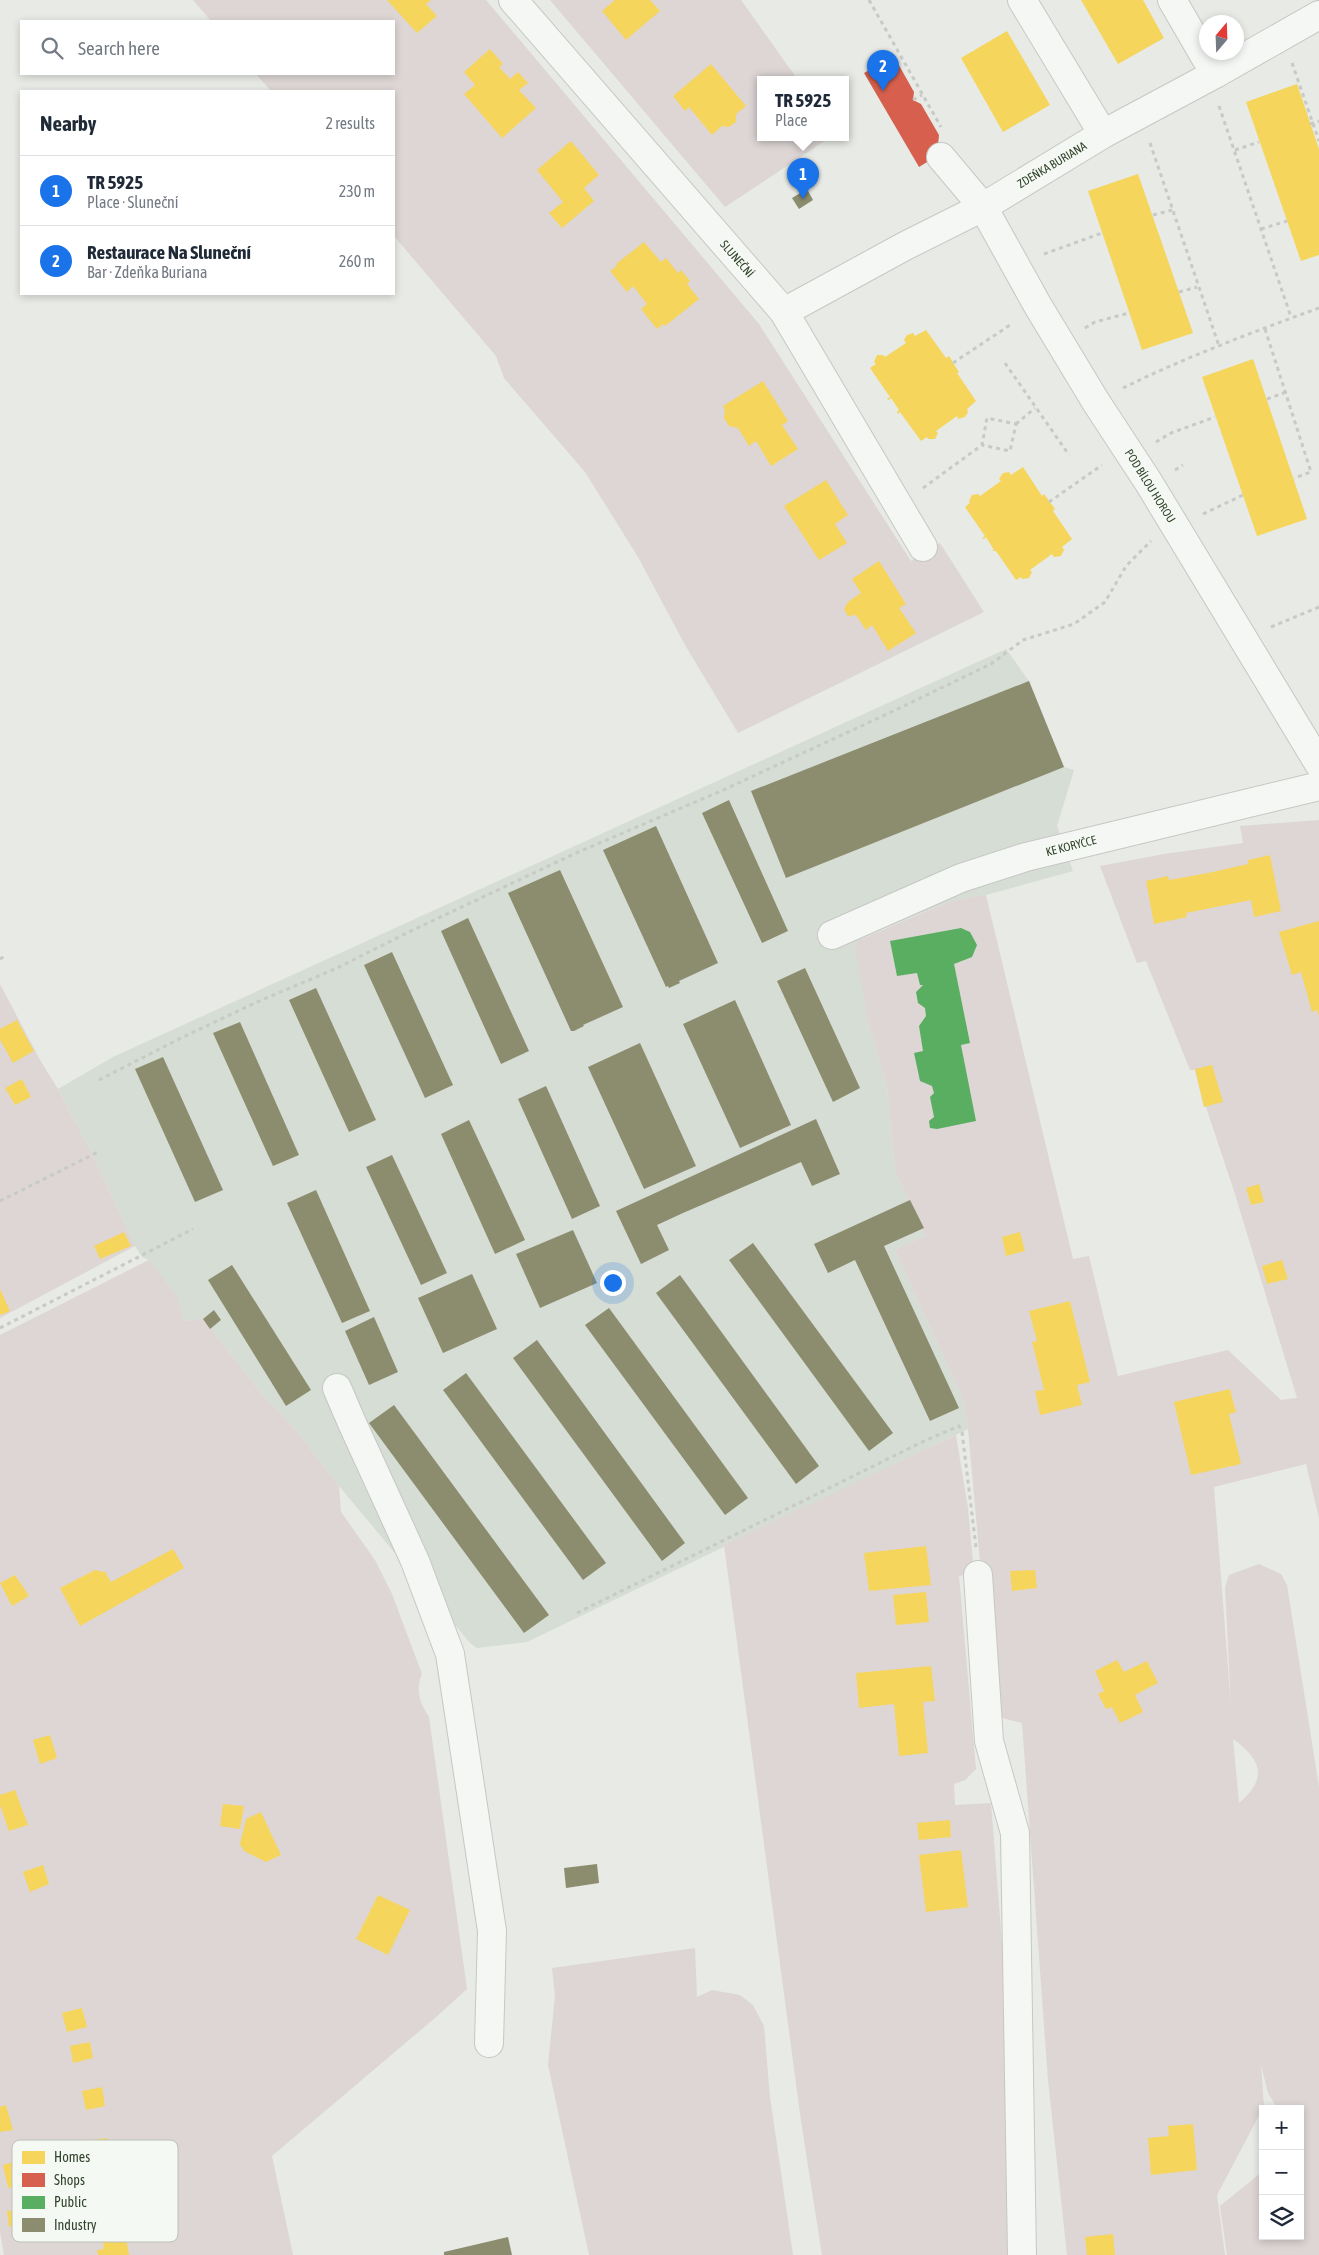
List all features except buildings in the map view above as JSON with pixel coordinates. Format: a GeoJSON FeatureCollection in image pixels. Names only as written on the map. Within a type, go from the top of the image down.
{"type":"FeatureCollection","features":[{"type":"Feature","properties":{"kind":"street","name":"SLUNEČNÍ"},"geometry":{"type":"LineString","coordinates":[[513,0],[784,312],[923,547]]}},
{"type":"Feature","properties":{"kind":"street"},"geometry":{"type":"LineString","coordinates":[[1022,0],[1103,134]]}},
{"type":"Feature","properties":{"kind":"street"},"geometry":{"type":"LineString","coordinates":[[1172,0],[1215,74]]}},
{"type":"Feature","properties":{"kind":"street","name":"ZDEŇKA BURIANA"},"geometry":{"type":"LineString","coordinates":[[784,312],[905,246],[983,207],[1103,134],[1319,15]]}},
{"type":"Feature","properties":{"kind":"street","name":"POD BÍLOU HOROU"},"geometry":{"type":"LineString","coordinates":[[941,157],[983,207],[1038,306],[1096,402],[1177,529],[1319,764]]}},
{"type":"Feature","properties":{"kind":"street","name":"KE KORYČCE"},"geometry":{"type":"LineString","coordinates":[[832,935],[961,878],[1026,857],[1319,786]]}},
{"type":"Feature","properties":{"kind":"street"},"geometry":{"type":"LineString","coordinates":[[337,1388],[415,1561],[450,1654],[492,1931],[489,2043]]}},
{"type":"Feature","properties":{"kind":"street"},"geometry":{"type":"LineString","coordinates":[[978,1575],[989,1741],[1015,1833],[1022,2255]]}},
{"type":"Feature","properties":{"kind":"path"},"geometry":{"type":"LineString","coordinates":[[869,0],[943,132],[941,157]]}},
{"type":"Feature","properties":{"kind":"path"},"geometry":{"type":"LineString","coordinates":[[1291,60],[1319,141]]}},
{"type":"Feature","properties":{"kind":"path"},"geometry":{"type":"LineString","coordinates":[[913,100],[922,95]]}},
{"type":"Feature","properties":{"kind":"path"},"geometry":{"type":"LineString","coordinates":[[1217,102],[1291,317]]}},
{"type":"Feature","properties":{"kind":"path"},"geometry":{"type":"LineString","coordinates":[[1312,123],[1319,121]]}},
{"type":"Feature","properties":{"kind":"path"},"geometry":{"type":"LineString","coordinates":[[1150,142],[1197,287],[1219,346]]}},
{"type":"Feature","properties":{"kind":"path"},"geometry":{"type":"LineString","coordinates":[[1235,150],[1259,142]]}},
{"type":"Feature","properties":{"kind":"path"},"geometry":{"type":"LineString","coordinates":[[1153,215],[1172,210]]}},
{"type":"Feature","properties":{"kind":"path"},"geometry":{"type":"LineString","coordinates":[[1261,229],[1287,221]]}},
{"type":"Feature","properties":{"kind":"path"},"geometry":{"type":"LineString","coordinates":[[1016,269],[1053,249],[1102,233]]}},
{"type":"Feature","properties":{"kind":"path"},"geometry":{"type":"LineString","coordinates":[[1179,292],[1197,287]]}},
{"type":"Feature","properties":{"kind":"path"},"geometry":{"type":"LineString","coordinates":[[953,363],[1038,306]]}},
{"type":"Feature","properties":{"kind":"path"},"geometry":{"type":"LineString","coordinates":[[1096,402],[1219,346],[1291,317],[1319,308]]}},
{"type":"Feature","properties":{"kind":"path"},"geometry":{"type":"LineString","coordinates":[[1060,341],[1095,322],[1129,313]]}},
{"type":"Feature","properties":{"kind":"path"},"geometry":{"type":"LineString","coordinates":[[1265,329],[1311,472],[1294,478]]}},
{"type":"Feature","properties":{"kind":"path"},"geometry":{"type":"LineString","coordinates":[[1005,363],[1069,455]]}},
{"type":"Feature","properties":{"kind":"path"},"geometry":{"type":"LineString","coordinates":[[1267,399],[1286,392]]}},
{"type":"Feature","properties":{"kind":"path"},"geometry":{"type":"LineString","coordinates":[[982,445],[1010,451],[1016,424],[1035,408]]}},
{"type":"Feature","properties":{"kind":"path"},"geometry":{"type":"LineString","coordinates":[[1049,502],[1129,453],[1171,433],[1215,417]]}},
{"type":"Feature","properties":{"kind":"path"},"geometry":{"type":"LineString","coordinates":[[898,505],[982,445],[987,418],[1016,424]]}},
{"type":"Feature","properties":{"kind":"path"},"geometry":{"type":"LineString","coordinates":[[99,1080],[183,1037],[335,969],[411,930],[576,853],[721,791],[887,714],[991,664],[1024,640],[1074,624],[1106,602],[1126,566],[1149,542],[1243,495]]}},
{"type":"Feature","properties":{"kind":"path"},"geometry":{"type":"LineString","coordinates":[[1243,640],[1319,607]]}},
{"type":"Feature","properties":{"kind":"path"},"geometry":{"type":"LineString","coordinates":[[0,959],[7,955]]}},
{"type":"Feature","properties":{"kind":"path"},"geometry":{"type":"LineString","coordinates":[[0,1201],[100,1151]]}},
{"type":"Feature","properties":{"kind":"path"},"geometry":{"type":"LineString","coordinates":[[0,1328],[192,1229]]}},
{"type":"Feature","properties":{"kind":"path"},"geometry":{"type":"LineString","coordinates":[[577,1614],[922,1442],[959,1426],[962,1432],[972,1508],[978,1575]]}},
{"type":"Feature","properties":{"kind":"shaded area"},"geometry":{"type":"Polygon","coordinates":[[[193,0],[486,0],[759,324],[911,561],[940,543],[984,612],[738,733],[685,645],[638,557],[585,472],[504,378],[496,356],[395,237],[395,90],[270,90],[257,75],[395,75],[395,20],[210,20],[193,0]]]}},
{"type":"Feature","properties":{"kind":"shaded area"},"geometry":{"type":"Polygon","coordinates":[[[550,0],[741,0],[795,76],[757,76],[757,141],[824,141],[725,207],[550,0]]]}},
{"type":"Feature","properties":{"kind":"shaded area"},"geometry":{"type":"Polygon","coordinates":[[[1006,649],[1029,681],[1064,767],[1074,770],[1057,826],[1073,871],[986,895],[951,901],[861,938],[868,1022],[887,1086],[895,1171],[925,1236],[895,1250],[964,1401],[968,1429],[527,1642],[477,1648],[470,1643],[339,1486],[296,1430],[266,1399],[203,1319],[183,1321],[149,1260],[142,1257],[135,1246],[94,1158],[58,1089],[113,1057],[1006,649]]]}},
{"type":"Feature","properties":{"kind":"shaded area"},"geometry":{"type":"Polygon","coordinates":[[[1319,820],[1319,1518],[1306,1464],[1214,1487],[1231,1706],[1225,1587],[1229,1575],[1259,1564],[1281,1574],[1287,1585],[1319,1787],[1319,2255],[1227,2255],[1220,2206],[1259,2174],[1259,2240],[1304,2240],[1304,2105],[1276,2105],[1268,2093],[1261,2065],[1264,2105],[1259,2105],[1259,2115],[1217,2195],[1225,2255],[1067,2255],[1048,2080],[1022,1723],[994,1716],[964,1401],[895,1250],[925,1236],[895,1171],[887,1086],[868,1022],[855,945],[861,939],[951,901],[986,895],[1073,1259],[1089,1256],[1118,1376],[1228,1350],[1281,1400],[1297,1398],[1234,1191],[1206,1107],[1204,1107],[1195,1070],[1190,1070],[1146,961],[1137,963],[1100,866],[1164,854],[1243,843],[1240,826],[1319,820]],[[1233,1739],[1239,1803],[1248,1794],[1257,1777],[1258,1770],[1250,1754],[1233,1739]]]}},
{"type":"Feature","properties":{"kind":"shaded area"},"geometry":{"type":"Polygon","coordinates":[[[0,984],[94,1158],[135,1246],[0,1318],[0,984]]]}},
{"type":"Feature","properties":{"kind":"shaded area"},"geometry":{"type":"Polygon","coordinates":[[[149,1260],[178,1298],[183,1321],[203,1319],[266,1399],[296,1430],[339,1486],[341,1512],[375,1560],[392,1594],[422,1674],[419,1696],[429,1717],[467,1989],[272,2156],[293,2255],[4,2255],[0,2232],[0,1335],[149,1260]]]}},
{"type":"Feature","properties":{"kind":"shaded area"},"geometry":{"type":"Polygon","coordinates":[[[956,1435],[968,1508],[974,1573],[959,1576],[976,1769],[965,1780],[954,1784],[955,1805],[991,1803],[1004,1969],[1011,2255],[822,2255],[801,2121],[724,1545],[956,1435]]]}},
{"type":"Feature","properties":{"kind":"shaded area"},"geometry":{"type":"Polygon","coordinates":[[[695,1948],[697,1997],[712,1990],[740,1995],[753,2005],[764,2026],[770,2097],[793,2255],[589,2255],[548,2065],[555,1996],[552,1968],[695,1948]]]}},
{"type":"Feature","properties":{"kind":"place","name":"Restaurace Na Sluneční"},"geometry":{"type":"Point","coordinates":[883,91]}},
{"type":"Feature","properties":{"kind":"place","name":"TR 5925"},"geometry":{"type":"Point","coordinates":[803,199]}}]}
